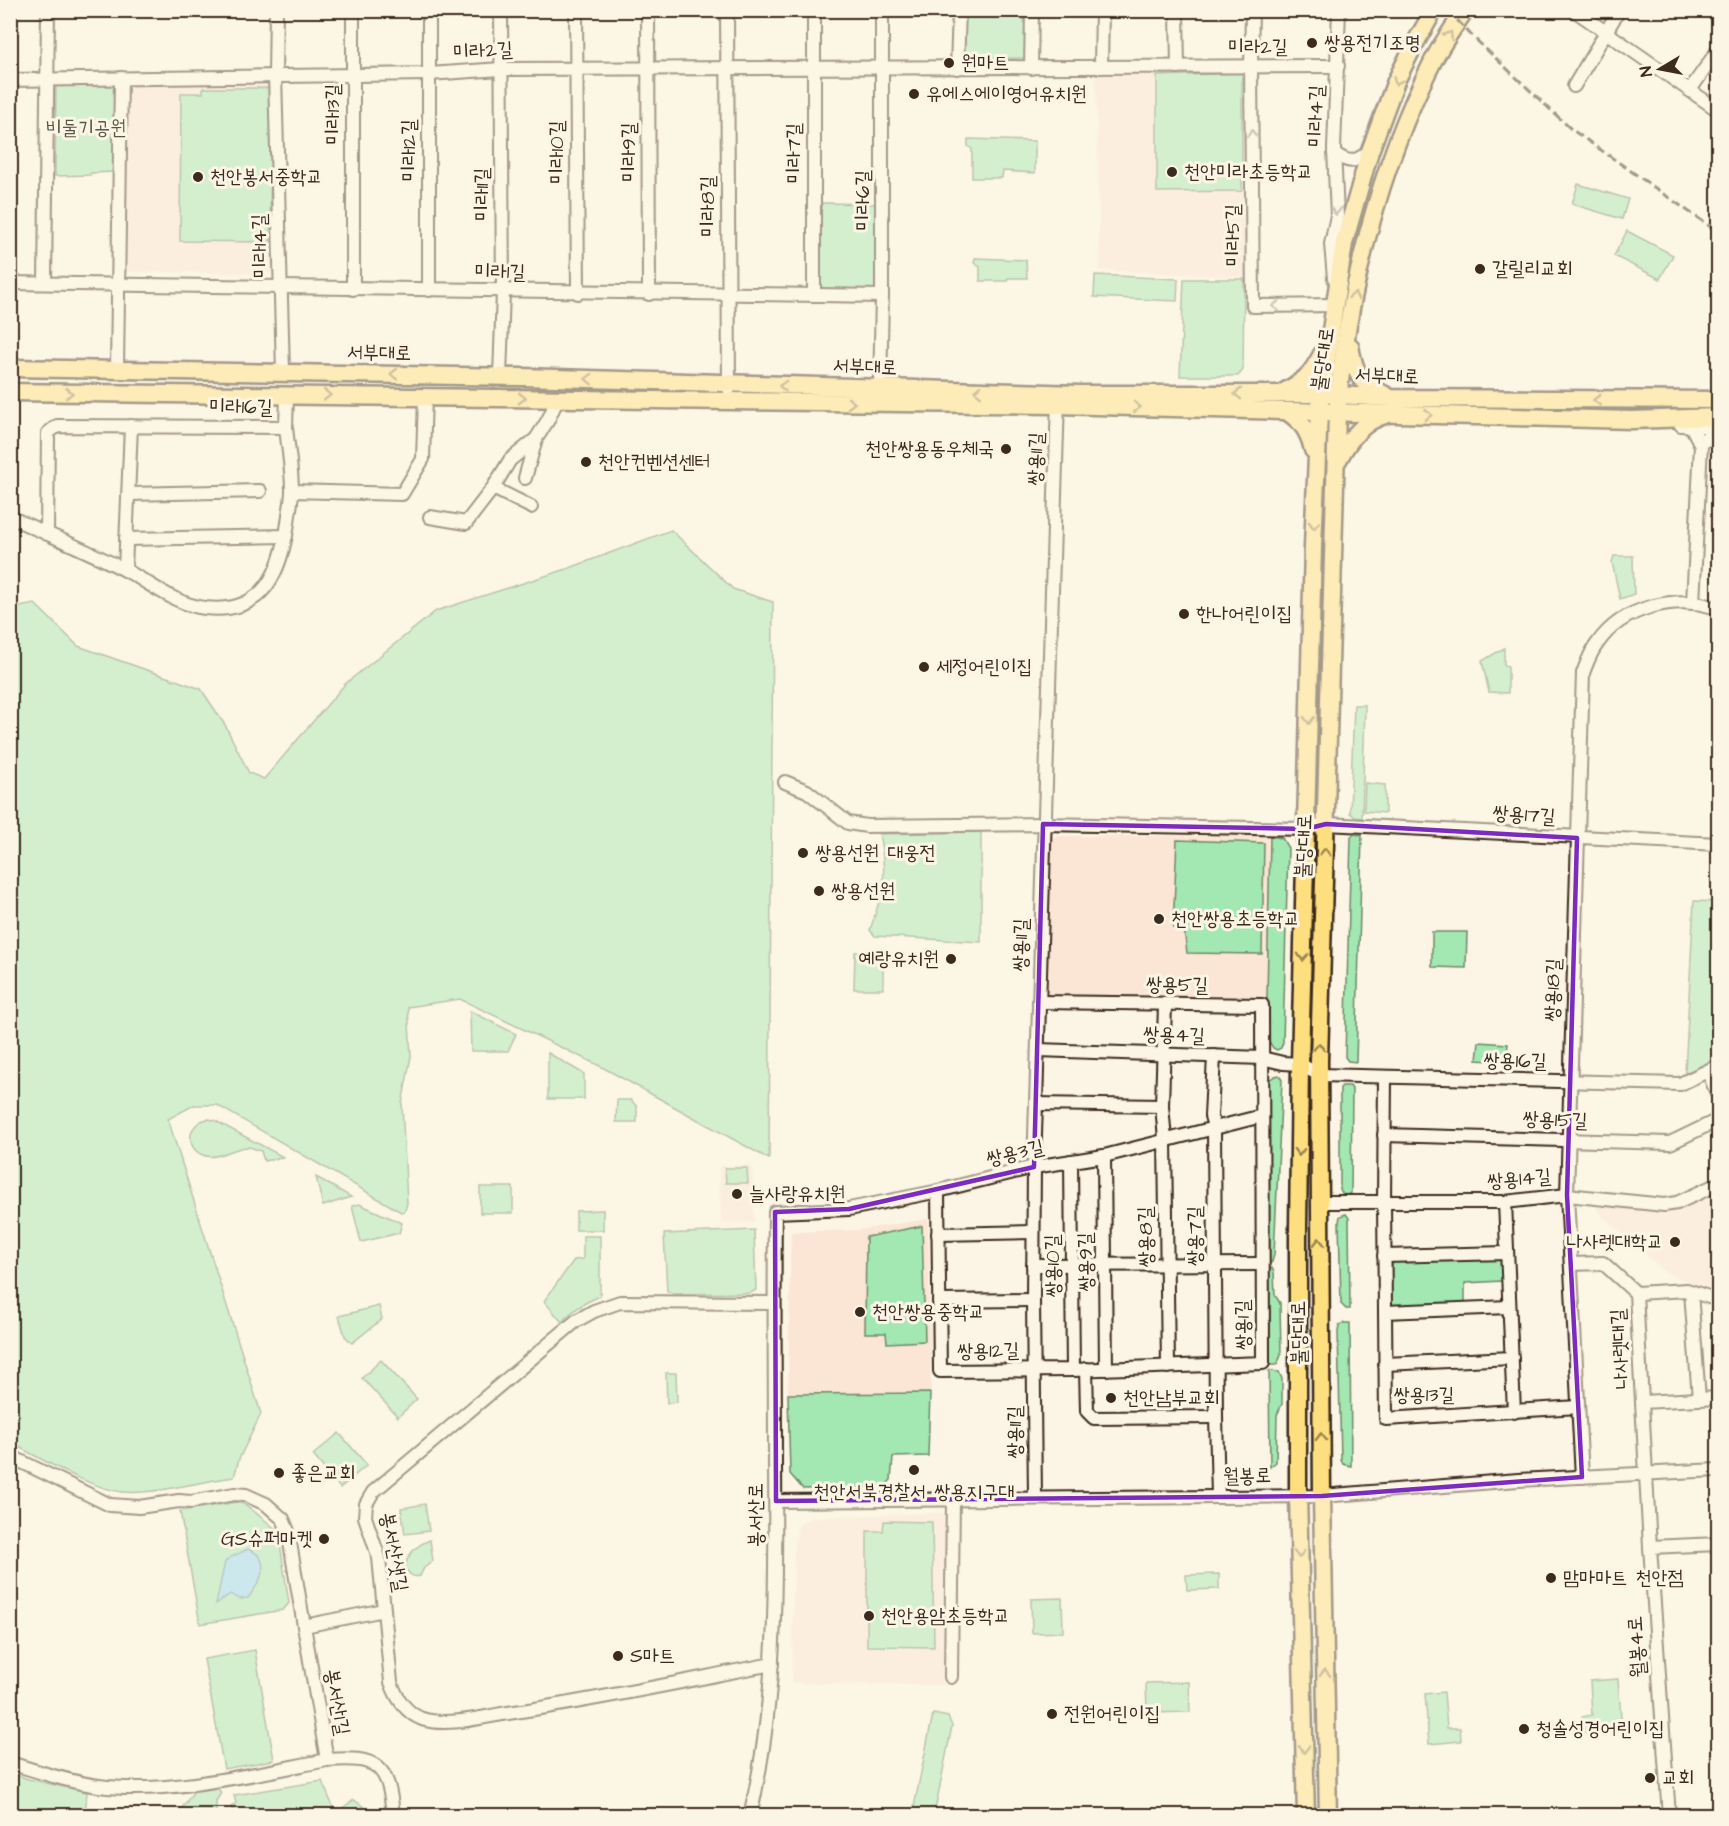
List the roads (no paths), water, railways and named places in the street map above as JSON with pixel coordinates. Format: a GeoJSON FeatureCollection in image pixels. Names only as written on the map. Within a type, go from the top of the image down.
{"type":"FeatureCollection","features":[{"type":"Feature","properties":{"kind":"main road","name":"불당대로"},"geometry":{"type":"LineString","coordinates":[[1328,1815],[1319,1203],[1309,1069],[1306,829],[1319,412],[1344,243],[1370,151],[1396,81],[1434,10]]}},
{"type":"Feature","properties":{"kind":"main road","name":"불당대로"},"geometry":{"type":"LineString","coordinates":[[1306,1815],[1298,1495],[1298,1228],[1326,824],[1339,395],[1359,273],[1394,149],[1434,58],[1465,10]]}},
{"type":"Feature","properties":{"kind":"main road"},"geometry":{"type":"LineString","coordinates":[[1280,394],[1302,382],[1311,374],[1322,353],[1331,327]]}},
{"type":"Feature","properties":{"kind":"main road"},"geometry":{"type":"LineString","coordinates":[[1336,464],[1348,441],[1366,423],[1378,417],[1390,406],[1357,373],[1352,360],[1348,335]]}},
{"type":"Feature","properties":{"kind":"main road","name":"서부대로"},"geometry":{"type":"LineString","coordinates":[[10,368],[501,376],[880,389],[1319,412],[1390,406],[1719,400]]}},
{"type":"Feature","properties":{"kind":"main road","name":"서부대로"},"geometry":{"type":"LineString","coordinates":[[10,392],[729,402],[1321,394],[1339,395],[1390,406],[1717,424]]}},
{"type":"Feature","properties":{"kind":"main road"},"geometry":{"type":"LineString","coordinates":[[1286,411],[1304,425],[1317,466]]}},
{"type":"Feature","properties":{"kind":"street"},"geometry":{"type":"LineString","coordinates":[[45,283],[48,10]]}},
{"type":"Feature","properties":{"kind":"street","name":"미라14길"},"geometry":{"type":"LineString","coordinates":[[276,10],[283,372]]}},
{"type":"Feature","properties":{"kind":"street","name":"미라13길"},"geometry":{"type":"LineString","coordinates":[[352,289],[353,10]]}},
{"type":"Feature","properties":{"kind":"street","name":"미라12길"},"geometry":{"type":"LineString","coordinates":[[429,10],[429,290]]}},
{"type":"Feature","properties":{"kind":"street","name":"미라11길"},"geometry":{"type":"LineString","coordinates":[[501,10],[501,376]]}},
{"type":"Feature","properties":{"kind":"street","name":"미라10길"},"geometry":{"type":"LineString","coordinates":[[576,10],[578,293]]}},
{"type":"Feature","properties":{"kind":"street","name":"미라9길"},"geometry":{"type":"LineString","coordinates":[[648,10],[649,294]]}},
{"type":"Feature","properties":{"kind":"street","name":"미라8길"},"geometry":{"type":"LineString","coordinates":[[727,10],[729,402]]}},
{"type":"Feature","properties":{"kind":"street","name":"미라7길"},"geometry":{"type":"LineString","coordinates":[[813,10],[814,295]]}},
{"type":"Feature","properties":{"kind":"street","name":"미라6길"},"geometry":{"type":"LineString","coordinates":[[880,389],[882,10]]}},
{"type":"Feature","properties":{"kind":"street"},"geometry":{"type":"LineString","coordinates":[[957,68],[958,10]]}},
{"type":"Feature","properties":{"kind":"street"},"geometry":{"type":"LineString","coordinates":[[1030,68],[1032,10]]}},
{"type":"Feature","properties":{"kind":"street"},"geometry":{"type":"LineString","coordinates":[[1101,67],[1102,10]]}},
{"type":"Feature","properties":{"kind":"street"},"geometry":{"type":"LineString","coordinates":[[1178,10],[1178,67]]}},
{"type":"Feature","properties":{"kind":"street","name":"미라5길"},"geometry":{"type":"LineString","coordinates":[[1252,10],[1252,306],[1335,299]]}},
{"type":"Feature","properties":{"kind":"street","name":"미라4길"},"geometry":{"type":"LineString","coordinates":[[1335,299],[1331,243],[1337,216],[1334,153],[1339,10]]}},
{"type":"Feature","properties":{"kind":"street"},"geometry":{"type":"LineString","coordinates":[[1574,10],[1719,110]]}},
{"type":"Feature","properties":{"kind":"street"},"geometry":{"type":"LineString","coordinates":[[1574,86],[1619,10]]}},
{"type":"Feature","properties":{"kind":"street"},"geometry":{"type":"LineString","coordinates":[[1712,10],[1719,15]]}},
{"type":"Feature","properties":{"kind":"street"},"geometry":{"type":"LineString","coordinates":[[1690,90],[1719,50]]}},
{"type":"Feature","properties":{"kind":"street","name":"미라2길"},"geometry":{"type":"LineString","coordinates":[[10,80],[429,74],[501,69],[1338,66]]}},
{"type":"Feature","properties":{"kind":"street"},"geometry":{"type":"LineString","coordinates":[[117,369],[121,78]]}},
{"type":"Feature","properties":{"kind":"street"},"geometry":{"type":"LineString","coordinates":[[1334,153],[1344,160],[1354,161],[1370,151]]}},
{"type":"Feature","properties":{"kind":"street","name":"미라1길"},"geometry":{"type":"LineString","coordinates":[[10,283],[882,296]]}},
{"type":"Feature","properties":{"kind":"street"},"geometry":{"type":"LineString","coordinates":[[1641,401],[1719,393]]}},
{"type":"Feature","properties":{"kind":"street"},"geometry":{"type":"LineString","coordinates":[[286,427],[287,395]]}},
{"type":"Feature","properties":{"kind":"street"},"geometry":{"type":"LineString","coordinates":[[292,491],[402,494],[423,459],[425,396]]}},
{"type":"Feature","properties":{"kind":"street"},"geometry":{"type":"LineString","coordinates":[[430,517],[466,523],[493,488],[510,460],[536,438],[548,420],[558,398]]}},
{"type":"Feature","properties":{"kind":"street","name":"쌍용11길"},"geometry":{"type":"LineString","coordinates":[[1035,1498],[1034,1167],[1058,399]]}},
{"type":"Feature","properties":{"kind":"street"},"geometry":{"type":"LineString","coordinates":[[1632,420],[1691,426],[1717,424]]}},
{"type":"Feature","properties":{"kind":"street"},"geometry":{"type":"LineString","coordinates":[[1701,445],[1717,424]]}},
{"type":"Feature","properties":{"kind":"street","name":"미라16길"},"geometry":{"type":"LineString","coordinates":[[10,517],[47,534],[126,570],[175,598],[203,608],[228,608],[246,603],[263,591],[278,568],[284,552],[292,491],[286,427],[57,426],[48,433],[47,534]]}},
{"type":"Feature","properties":{"kind":"street"},"geometry":{"type":"LineString","coordinates":[[126,570],[131,426]]}},
{"type":"Feature","properties":{"kind":"street"},"geometry":{"type":"LineString","coordinates":[[1691,426],[1701,445],[1693,603]]}},
{"type":"Feature","properties":{"kind":"street"},"geometry":{"type":"LineString","coordinates":[[525,478],[536,438]]}},
{"type":"Feature","properties":{"kind":"street"},"geometry":{"type":"LineString","coordinates":[[493,488],[531,507]]}},
{"type":"Feature","properties":{"kind":"street"},"geometry":{"type":"LineString","coordinates":[[129,494],[260,491]]}},
{"type":"Feature","properties":{"kind":"street"},"geometry":{"type":"LineString","coordinates":[[126,539],[286,536]]}},
{"type":"Feature","properties":{"kind":"street","name":"쌍용18길"},"geometry":{"type":"LineString","coordinates":[[1582,1477],[1567,1195],[1583,673],[1588,659],[1604,634],[1623,619],[1655,605],[1693,603],[1708,604],[1719,609]]}},
{"type":"Feature","properties":{"kind":"street","name":"쌍용17길"},"geometry":{"type":"LineString","coordinates":[[785,782],[807,790],[848,824],[867,826],[1043,824],[1306,829],[1326,824],[1719,844]]}},
{"type":"Feature","properties":{"kind":"street","name":"쌍용5길"},"geometry":{"type":"LineString","coordinates":[[1039,1002],[1262,1005],[1262,1058]]}},
{"type":"Feature","properties":{"kind":"street","name":"쌍용8길"},"geometry":{"type":"LineString","coordinates":[[1165,1004],[1162,1107],[1165,1139],[1168,1367]]}},
{"type":"Feature","properties":{"kind":"street","name":"쌍용4길"},"geometry":{"type":"LineString","coordinates":[[1038,1050],[1262,1058],[1309,1069]]}},
{"type":"Feature","properties":{"kind":"street","name":"쌍용7길"},"geometry":{"type":"LineString","coordinates":[[1214,1056],[1211,1116],[1214,1128],[1218,1496]]}},
{"type":"Feature","properties":{"kind":"street","name":"쌍용1길"},"geometry":{"type":"LineString","coordinates":[[1034,1369],[1106,1369],[1263,1363],[1262,1058]]}},
{"type":"Feature","properties":{"kind":"street","name":"쌍용16길"},"geometry":{"type":"LineString","coordinates":[[1309,1069],[1385,1077],[1680,1084],[1713,1069]]}},
{"type":"Feature","properties":{"kind":"street"},"geometry":{"type":"LineString","coordinates":[[1713,1069],[1719,1096]]}},
{"type":"Feature","properties":{"kind":"street","name":"쌍용13길"},"geometry":{"type":"LineString","coordinates":[[1385,1077],[1386,1419],[1578,1407]]}},
{"type":"Feature","properties":{"kind":"street"},"geometry":{"type":"LineString","coordinates":[[1036,1104],[1162,1107]]}},
{"type":"Feature","properties":{"kind":"street","name":"쌍용3길"},"geometry":{"type":"LineString","coordinates":[[777,1212],[849,1209],[938,1191],[1034,1167],[1104,1156],[1262,1116]]}},
{"type":"Feature","properties":{"kind":"street","name":"쌍용15길"},"geometry":{"type":"LineString","coordinates":[[1384,1135],[1670,1143],[1719,1120]]}},
{"type":"Feature","properties":{"kind":"street","name":"쌍용9길"},"geometry":{"type":"LineString","coordinates":[[1104,1156],[1106,1369]]}},
{"type":"Feature","properties":{"kind":"street","name":"쌍용10길"},"geometry":{"type":"LineString","coordinates":[[1071,1161],[1072,1264],[1080,1369]]}},
{"type":"Feature","properties":{"kind":"street","name":"쌍용14길"},"geometry":{"type":"LineString","coordinates":[[1319,1203],[1505,1202],[1567,1195],[1664,1205],[1677,1203],[1719,1184]]}},
{"type":"Feature","properties":{"kind":"street","name":"쌍용12길"},"geometry":{"type":"LineString","coordinates":[[938,1191],[940,1371],[1034,1369]]}},
{"type":"Feature","properties":{"kind":"street"},"geometry":{"type":"LineString","coordinates":[[1505,1202],[1514,1412]]}},
{"type":"Feature","properties":{"kind":"street","name":"봉서산로"},"geometry":{"type":"LineString","coordinates":[[750,1815],[758,1781],[772,1664],[778,1501],[774,1303],[777,1212]]}},
{"type":"Feature","properties":{"kind":"street","name":"봉서산로"},"geometry":{"type":"LineString","coordinates":[[756,1815],[763,1781],[778,1664],[777,1212]]}},
{"type":"Feature","properties":{"kind":"street"},"geometry":{"type":"LineString","coordinates":[[938,1234],[1033,1232]]}},
{"type":"Feature","properties":{"kind":"street"},"geometry":{"type":"LineString","coordinates":[[1384,1256],[1506,1253]]}},
{"type":"Feature","properties":{"kind":"street","name":"나사렛대길"},"geometry":{"type":"LineString","coordinates":[[1571,1264],[1603,1263],[1636,1293],[1646,1475]]}},
{"type":"Feature","properties":{"kind":"street"},"geometry":{"type":"LineString","coordinates":[[1033,1265],[1262,1264]]}},
{"type":"Feature","properties":{"kind":"street","name":"나사렛대길"},"geometry":{"type":"LineString","coordinates":[[1636,1293],[1687,1290],[1719,1300]]}},
{"type":"Feature","properties":{"kind":"street"},"geometry":{"type":"LineString","coordinates":[[1691,1292],[1699,1399]]}},
{"type":"Feature","properties":{"kind":"street"},"geometry":{"type":"LineString","coordinates":[[939,1301],[1033,1300]]}},
{"type":"Feature","properties":{"kind":"street","name":"봉서산샛길"},"geometry":{"type":"LineString","coordinates":[[772,1664],[554,1707],[446,1722],[422,1719],[406,1708],[396,1696],[391,1682],[379,1558],[365,1517],[366,1504],[373,1492],[576,1321],[594,1311],[620,1302],[774,1303]]}},
{"type":"Feature","properties":{"kind":"street"},"geometry":{"type":"LineString","coordinates":[[1385,1312],[1509,1307]]}},
{"type":"Feature","properties":{"kind":"street","name":"쌍용13길"},"geometry":{"type":"LineString","coordinates":[[1385,1364],[1512,1358]]}},
{"type":"Feature","properties":{"kind":"street"},"geometry":{"type":"LineString","coordinates":[[1080,1369],[1087,1411],[1094,1418],[1216,1417]]}},
{"type":"Feature","properties":{"kind":"street","name":"나사렛대길"},"geometry":{"type":"LineString","coordinates":[[1642,1402],[1719,1398]]}},
{"type":"Feature","properties":{"kind":"street","name":"봉서산1길"},"geometry":{"type":"LineString","coordinates":[[10,1456],[110,1505],[139,1507],[179,1501],[191,1502],[234,1494],[246,1495],[266,1504],[283,1518],[288,1531],[327,1760],[354,1758],[376,1763],[388,1781],[393,1815]]}},
{"type":"Feature","properties":{"kind":"street","name":"월봉로"},"geometry":{"type":"LineString","coordinates":[[778,1501],[1322,1496],[1582,1477],[1719,1470]]}},
{"type":"Feature","properties":{"kind":"street","name":"월봉4로"},"geometry":{"type":"LineString","coordinates":[[1646,1475],[1669,1815]]}},
{"type":"Feature","properties":{"kind":"street"},"geometry":{"type":"LineString","coordinates":[[951,1677],[952,1499]]}},
{"type":"Feature","properties":{"kind":"street"},"geometry":{"type":"LineString","coordinates":[[1650,1547],[1719,1544]]}},
{"type":"Feature","properties":{"kind":"street"},"geometry":{"type":"LineString","coordinates":[[304,1626],[384,1610]]}},
{"type":"Feature","properties":{"kind":"street"},"geometry":{"type":"LineString","coordinates":[[10,1763],[77,1782],[104,1787],[144,1787],[219,1780],[327,1760]]}},
{"type":"Feature","properties":{"kind":"water"},"geometry":{"type":"Polygon","coordinates":[[[248,1549],[256,1553],[263,1565],[257,1585],[248,1598],[240,1599],[230,1594],[216,1604],[225,1562],[248,1549]]]}},
{"type":"Feature","properties":{"kind":"railway"},"geometry":{"type":"LineString","coordinates":[[1448,10],[1471,35],[1571,129],[1718,232]]}},
{"type":"Feature","properties":{"kind":"place","name":"쌍용전기조명"},"geometry":{"type":"Point","coordinates":[1312,43]}},
{"type":"Feature","properties":{"kind":"place","name":"원마트"},"geometry":{"type":"Point","coordinates":[949,63]}},
{"type":"Feature","properties":{"kind":"place","name":"유에스에이영어유치원"},"geometry":{"type":"Point","coordinates":[914,94]}},
{"type":"Feature","properties":{"kind":"place","name":"천안미라초등학교"},"geometry":{"type":"Point","coordinates":[1172,172]}},
{"type":"Feature","properties":{"kind":"place","name":"천안봉서중학교"},"geometry":{"type":"Point","coordinates":[198,177]}},
{"type":"Feature","properties":{"kind":"place","name":"갈릴리교회"},"geometry":{"type":"Point","coordinates":[1480,269]}},
{"type":"Feature","properties":{"kind":"place","name":"천안쌍용동우체국"},"geometry":{"type":"Point","coordinates":[1006,449]}},
{"type":"Feature","properties":{"kind":"place","name":"천안컨벤션센터"},"geometry":{"type":"Point","coordinates":[586,462]}},
{"type":"Feature","properties":{"kind":"place","name":"한나어린이집"},"geometry":{"type":"Point","coordinates":[1184,614]}},
{"type":"Feature","properties":{"kind":"place","name":"세정어린이집"},"geometry":{"type":"Point","coordinates":[924,667]}},
{"type":"Feature","properties":{"kind":"place","name":"쌍용선원 대웅전"},"geometry":{"type":"Point","coordinates":[803,853]}},
{"type":"Feature","properties":{"kind":"place","name":"쌍용선원"},"geometry":{"type":"Point","coordinates":[819,891]}},
{"type":"Feature","properties":{"kind":"place","name":"천안쌍용초등학교"},"geometry":{"type":"Point","coordinates":[1159,919]}},
{"type":"Feature","properties":{"kind":"place","name":"예랑유치원"},"geometry":{"type":"Point","coordinates":[951,959]}},
{"type":"Feature","properties":{"kind":"place","name":"늘사랑유치원"},"geometry":{"type":"Point","coordinates":[737,1194]}},
{"type":"Feature","properties":{"kind":"place","name":"나사렛대학교"},"geometry":{"type":"Point","coordinates":[1675,1242]}},
{"type":"Feature","properties":{"kind":"place","name":"천안쌍용중학교"},"geometry":{"type":"Point","coordinates":[860,1312]}},
{"type":"Feature","properties":{"kind":"place","name":"천안남부교회"},"geometry":{"type":"Point","coordinates":[1111,1398]}},
{"type":"Feature","properties":{"kind":"place","name":"천안서북경찰서 쌍용지구대"},"geometry":{"type":"Point","coordinates":[914,1470]}},
{"type":"Feature","properties":{"kind":"place","name":"좋은교회"},"geometry":{"type":"Point","coordinates":[279,1473]}},
{"type":"Feature","properties":{"kind":"place","name":"GS슈퍼마켓"},"geometry":{"type":"Point","coordinates":[324,1539]}},
{"type":"Feature","properties":{"kind":"place","name":"맘마마트 천안점"},"geometry":{"type":"Point","coordinates":[1551,1578]}},
{"type":"Feature","properties":{"kind":"place","name":"천안용암초등학교"},"geometry":{"type":"Point","coordinates":[869,1616]}},
{"type":"Feature","properties":{"kind":"place","name":"S마트"},"geometry":{"type":"Point","coordinates":[618,1656]}},
{"type":"Feature","properties":{"kind":"place","name":"전원어린이집"},"geometry":{"type":"Point","coordinates":[1052,1714]}},
{"type":"Feature","properties":{"kind":"place","name":"청솔성경어린이집"},"geometry":{"type":"Point","coordinates":[1524,1729]}},
{"type":"Feature","properties":{"kind":"place","name":"교회"},"geometry":{"type":"Point","coordinates":[1650,1778]}},
{"type":"Feature","properties":{"kind":"park label","name":"비둘기공원"},"geometry":{"type":"Point","coordinates":[86,128]}}]}
